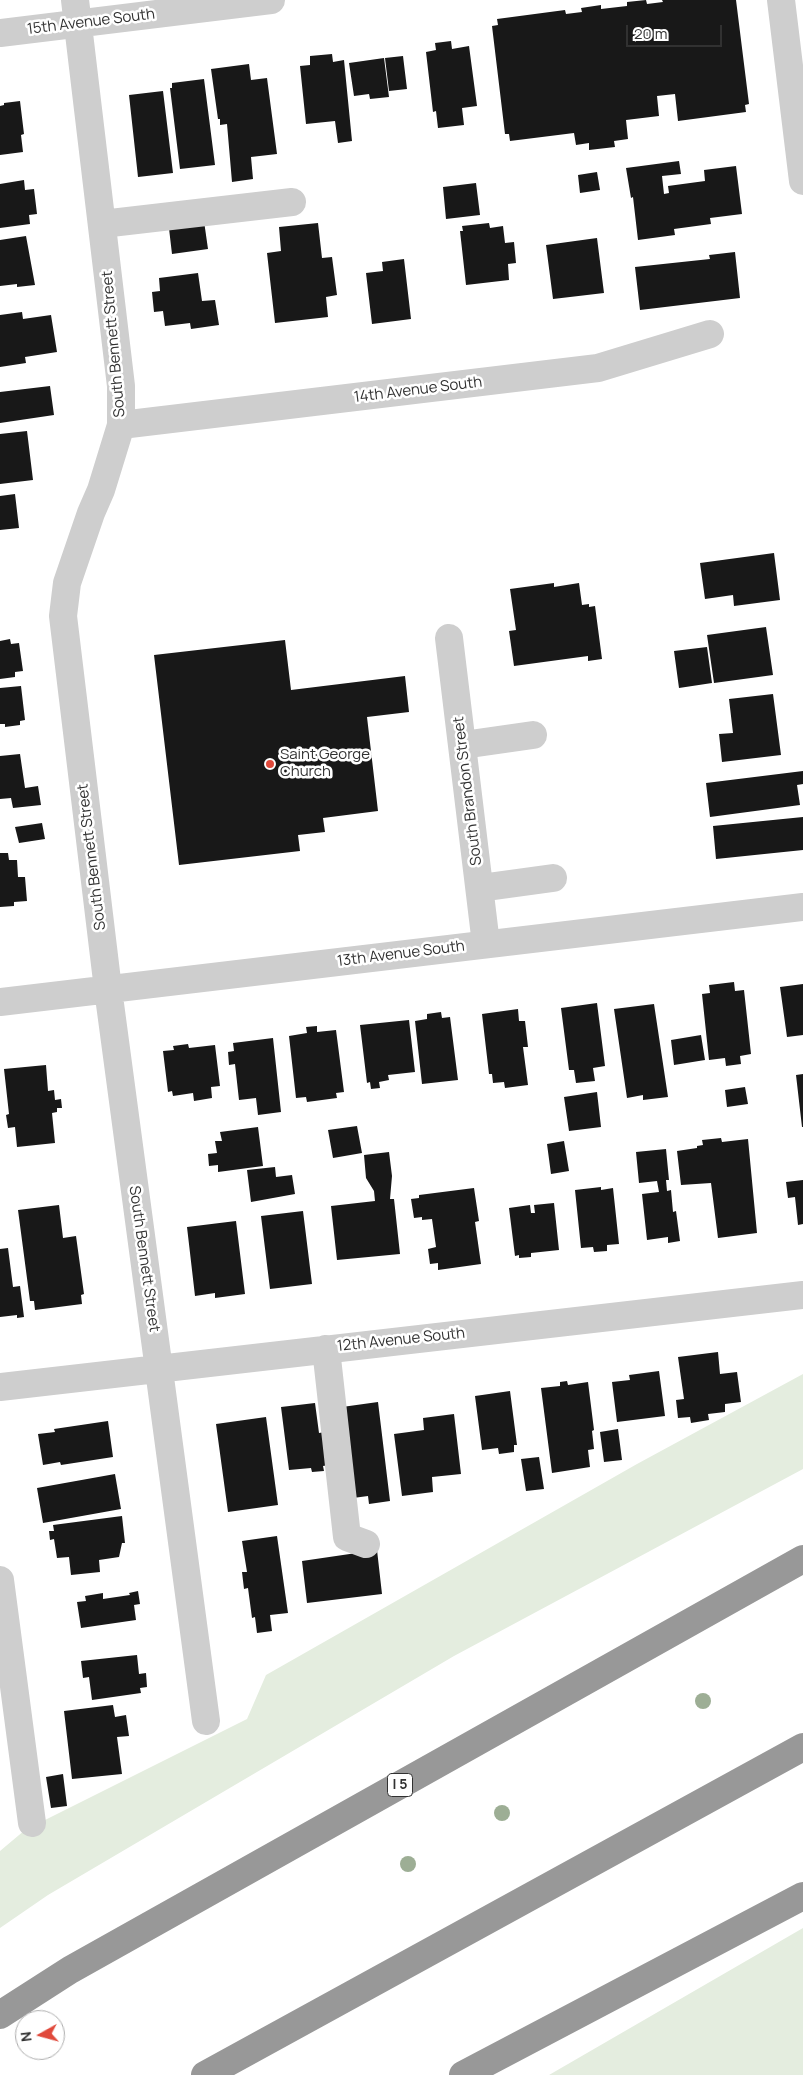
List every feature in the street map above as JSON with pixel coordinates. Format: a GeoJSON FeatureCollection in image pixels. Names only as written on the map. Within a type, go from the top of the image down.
{"type":"FeatureCollection","features":[{"type":"Feature","properties":{"kind":"highway","name":"I 5"},"geometry":{"type":"LineString","coordinates":[[0,2015],[70,1970],[803,1559]]}},
{"type":"Feature","properties":{"kind":"highway"},"geometry":{"type":"LineString","coordinates":[[205,2075],[803,1747]]}},
{"type":"Feature","properties":{"kind":"highway"},"geometry":{"type":"LineString","coordinates":[[463,2075],[803,1896]]}},
{"type":"Feature","properties":{"kind":"street","name":"15th Avenue South"},"geometry":{"type":"LineString","coordinates":[[0,34],[76,12],[271,0]]}},
{"type":"Feature","properties":{"kind":"street"},"geometry":{"type":"LineString","coordinates":[[781,0],[803,181]]}},
{"type":"Feature","properties":{"kind":"street","name":"South Bennett Street"},"geometry":{"type":"LineString","coordinates":[[76,12],[121,386],[121,425],[102,490],[91,513],[67,583],[63,616],[108,989],[206,1721]]}},
{"type":"Feature","properties":{"kind":"street"},"geometry":{"type":"LineString","coordinates":[[102,224],[292,202]]}},
{"type":"Feature","properties":{"kind":"street","name":"14th Avenue South"},"geometry":{"type":"LineString","coordinates":[[121,425],[598,368],[710,334]]}},
{"type":"Feature","properties":{"kind":"street","name":"South Brandon Street"},"geometry":{"type":"LineString","coordinates":[[449,638],[486,944]]}},
{"type":"Feature","properties":{"kind":"street"},"geometry":{"type":"LineString","coordinates":[[463,745],[533,735]]}},
{"type":"Feature","properties":{"kind":"street"},"geometry":{"type":"LineString","coordinates":[[480,888],[553,878]]}},
{"type":"Feature","properties":{"kind":"street","name":"13th Avenue South"},"geometry":{"type":"LineString","coordinates":[[0,1002],[803,907]]}},
{"type":"Feature","properties":{"kind":"street","name":"12th Avenue South"},"geometry":{"type":"LineString","coordinates":[[0,1386],[803,1295]]}},
{"type":"Feature","properties":{"kind":"street"},"geometry":{"type":"LineString","coordinates":[[326,1349],[347,1537],[366,1544]]}},
{"type":"Feature","properties":{"kind":"street"},"geometry":{"type":"LineString","coordinates":[[0,1580],[32,1823]]}},
{"type":"Feature","properties":{"kind":"shaded area"},"geometry":{"type":"Polygon","coordinates":[[[803,1374],[803,1469],[454,1656],[48,1895],[0,1928],[0,1851],[25,1830],[247,1719],[266,1675],[637,1464],[803,1374]]]}},
{"type":"Feature","properties":{"kind":"shaded area"},"geometry":{"type":"Polygon","coordinates":[[[803,1928],[803,2075],[549,2075],[803,1928]]]}},
{"type":"Feature","properties":{"kind":"building"},"geometry":{"type":"Polygon","coordinates":[[[646,0],[647,4],[663,2],[662,0],[736,0],[749,104],[745,105],[746,112],[678,121],[675,94],[657,96],[659,116],[626,120],[628,139],[614,141],[615,147],[589,150],[589,143],[576,145],[574,133],[510,141],[509,134],[505,134],[492,26],[498,25],[497,19],[565,10],[566,14],[582,12],[581,8],[601,5],[601,9],[627,6],[627,2],[646,0]]]}},
{"type":"Feature","properties":{"kind":"building"},"geometry":{"type":"Polygon","coordinates":[[[451,41],[452,49],[469,46],[477,106],[462,108],[464,125],[438,128],[436,111],[433,112],[426,52],[436,50],[435,43],[451,41]]]}},
{"type":"Feature","properties":{"kind":"building"},"geometry":{"type":"Polygon","coordinates":[[[332,54],[333,62],[344,60],[352,141],[338,143],[335,121],[306,124],[300,66],[310,65],[310,56],[332,54]]]}},
{"type":"Feature","properties":{"kind":"building"},"geometry":{"type":"Polygon","coordinates":[[[403,56],[407,89],[389,91],[385,58],[403,56]]]}},
{"type":"Feature","properties":{"kind":"building"},"geometry":{"type":"Polygon","coordinates":[[[384,58],[389,97],[370,99],[369,94],[354,96],[349,63],[384,58]]]}},
{"type":"Feature","properties":{"kind":"building"},"geometry":{"type":"Polygon","coordinates":[[[249,64],[251,80],[267,78],[277,154],[251,157],[253,179],[232,182],[227,124],[220,125],[220,119],[218,119],[211,69],[249,64]]]}},
{"type":"Feature","properties":{"kind":"building"},"geometry":{"type":"Polygon","coordinates":[[[204,79],[215,165],[180,169],[170,88],[172,88],[172,83],[204,79]]]}},
{"type":"Feature","properties":{"kind":"building"},"geometry":{"type":"Polygon","coordinates":[[[163,91],[173,173],[138,177],[129,95],[163,91]]]}},
{"type":"Feature","properties":{"kind":"building"},"geometry":{"type":"Polygon","coordinates":[[[20,101],[24,134],[21,135],[23,152],[0,155],[0,106],[4,105],[4,103],[20,101]]]}},
{"type":"Feature","properties":{"kind":"building"},"geometry":{"type":"Polygon","coordinates":[[[679,161],[681,174],[662,176],[664,194],[669,193],[668,186],[705,181],[704,170],[736,166],[742,214],[710,218],[711,224],[674,229],[675,235],[638,240],[633,197],[631,198],[626,168],[679,161]]]}},
{"type":"Feature","properties":{"kind":"building"},"geometry":{"type":"Polygon","coordinates":[[[597,172],[600,190],[580,193],[578,175],[597,172]]]}},
{"type":"Feature","properties":{"kind":"building"},"geometry":{"type":"Polygon","coordinates":[[[24,180],[25,190],[34,189],[37,214],[29,215],[30,224],[0,228],[0,184],[24,180]]]}},
{"type":"Feature","properties":{"kind":"building"},"geometry":{"type":"Polygon","coordinates":[[[476,183],[480,215],[446,219],[443,187],[476,183]]]}},
{"type":"Feature","properties":{"kind":"building"},"geometry":{"type":"Polygon","coordinates":[[[203,214],[208,249],[172,254],[168,220],[203,214]]]}},
{"type":"Feature","properties":{"kind":"building"},"geometry":{"type":"Polygon","coordinates":[[[318,223],[322,258],[332,257],[337,295],[326,297],[328,317],[275,323],[267,253],[281,251],[279,227],[318,223]]]}},
{"type":"Feature","properties":{"kind":"building"},"geometry":{"type":"Polygon","coordinates":[[[489,223],[490,228],[503,226],[505,243],[514,242],[516,263],[508,264],[509,280],[466,285],[460,231],[463,231],[462,226],[489,223]]]}},
{"type":"Feature","properties":{"kind":"building"},"geometry":{"type":"Polygon","coordinates":[[[26,236],[35,285],[17,287],[17,284],[0,286],[0,240],[26,236]]]}},
{"type":"Feature","properties":{"kind":"building"},"geometry":{"type":"Polygon","coordinates":[[[597,238],[604,293],[553,299],[546,245],[597,238]]]}},
{"type":"Feature","properties":{"kind":"building"},"geometry":{"type":"Polygon","coordinates":[[[735,252],[740,298],[640,310],[635,267],[710,259],[709,255],[735,252]]]}},
{"type":"Feature","properties":{"kind":"building"},"geometry":{"type":"Polygon","coordinates":[[[404,259],[411,319],[372,324],[366,273],[383,271],[382,262],[404,259]]]}},
{"type":"Feature","properties":{"kind":"building"},"geometry":{"type":"Polygon","coordinates":[[[198,273],[202,301],[215,300],[219,325],[191,329],[190,323],[165,326],[163,311],[154,312],[152,292],[160,291],[159,278],[198,273]]]}},
{"type":"Feature","properties":{"kind":"building"},"geometry":{"type":"Polygon","coordinates":[[[22,312],[23,319],[51,315],[57,352],[25,357],[26,363],[0,367],[0,315],[22,312]]]}},
{"type":"Feature","properties":{"kind":"building"},"geometry":{"type":"Polygon","coordinates":[[[50,386],[54,415],[0,423],[0,392],[50,386]]]}},
{"type":"Feature","properties":{"kind":"building"},"geometry":{"type":"Polygon","coordinates":[[[27,431],[33,480],[0,484],[0,434],[27,431]]]}},
{"type":"Feature","properties":{"kind":"building"},"geometry":{"type":"Polygon","coordinates":[[[15,494],[19,528],[0,530],[0,496],[15,494]]]}},
{"type":"Feature","properties":{"kind":"building"},"geometry":{"type":"Polygon","coordinates":[[[774,553],[780,600],[734,606],[733,595],[705,599],[700,563],[774,553]]]}},
{"type":"Feature","properties":{"kind":"building"},"geometry":{"type":"Polygon","coordinates":[[[554,583],[554,587],[579,583],[582,605],[589,604],[589,607],[595,606],[602,659],[588,661],[588,656],[514,666],[509,631],[516,630],[510,589],[554,583]]]}},
{"type":"Feature","properties":{"kind":"building"},"geometry":{"type":"Polygon","coordinates":[[[766,627],[773,675],[714,683],[707,635],[766,627]]]}},
{"type":"Feature","properties":{"kind":"building"},"geometry":{"type":"Polygon","coordinates":[[[10,639],[11,644],[19,643],[23,671],[15,672],[15,677],[0,679],[0,641],[10,639]]]}},
{"type":"Feature","properties":{"kind":"building","name":"Saint George Church"},"geometry":{"type":"Polygon","coordinates":[[[285,640],[291,690],[405,676],[409,712],[367,717],[378,811],[323,818],[325,832],[298,835],[300,851],[179,865],[154,655],[285,640]]]}},
{"type":"Feature","properties":{"kind":"building"},"geometry":{"type":"Polygon","coordinates":[[[707,647],[712,683],[679,688],[674,651],[707,647]]]}},
{"type":"Feature","properties":{"kind":"building"},"geometry":{"type":"Polygon","coordinates":[[[21,686],[25,720],[20,721],[20,725],[5,727],[5,724],[0,724],[0,688],[21,686]]]}},
{"type":"Feature","properties":{"kind":"building"},"geometry":{"type":"Polygon","coordinates":[[[773,694],[781,755],[722,762],[719,734],[733,733],[729,699],[773,694]]]}},
{"type":"Feature","properties":{"kind":"building"},"geometry":{"type":"Polygon","coordinates":[[[20,754],[25,788],[38,786],[41,805],[13,808],[11,798],[0,799],[0,756],[20,754]]]}},
{"type":"Feature","properties":{"kind":"building"},"geometry":{"type":"Polygon","coordinates":[[[803,771],[803,784],[797,785],[800,805],[710,817],[706,783],[803,771]]]}},
{"type":"Feature","properties":{"kind":"building"},"geometry":{"type":"Polygon","coordinates":[[[803,817],[803,850],[716,859],[713,826],[803,817]]]}},
{"type":"Feature","properties":{"kind":"building"},"geometry":{"type":"Polygon","coordinates":[[[42,823],[45,839],[19,843],[15,827],[42,823]]]}},
{"type":"Feature","properties":{"kind":"building"},"geometry":{"type":"Polygon","coordinates":[[[0,853],[8,853],[9,860],[17,860],[18,877],[25,877],[27,901],[14,902],[14,906],[0,907],[0,853]]]}},
{"type":"Feature","properties":{"kind":"building"},"geometry":{"type":"Polygon","coordinates":[[[734,982],[735,991],[744,990],[751,1054],[740,1056],[741,1064],[726,1066],[725,1058],[709,1060],[702,994],[710,993],[709,985],[734,982]]]}},
{"type":"Feature","properties":{"kind":"building"},"geometry":{"type":"Polygon","coordinates":[[[803,984],[803,1035],[787,1037],[780,987],[803,984]]]}},
{"type":"Feature","properties":{"kind":"building"},"geometry":{"type":"Polygon","coordinates":[[[597,1003],[605,1066],[593,1068],[595,1081],[576,1083],[574,1070],[569,1070],[561,1008],[597,1003]]]}},
{"type":"Feature","properties":{"kind":"building"},"geometry":{"type":"Polygon","coordinates":[[[654,1004],[668,1097],[643,1100],[643,1095],[627,1098],[614,1009],[654,1004]]]}},
{"type":"Feature","properties":{"kind":"building"},"geometry":{"type":"Polygon","coordinates":[[[518,1009],[519,1021],[525,1021],[528,1047],[523,1047],[528,1085],[505,1088],[504,1082],[493,1083],[492,1074],[489,1074],[482,1014],[518,1009]]]}},
{"type":"Feature","properties":{"kind":"building"},"geometry":{"type":"Polygon","coordinates":[[[441,1012],[442,1018],[450,1017],[458,1080],[422,1084],[415,1021],[427,1019],[427,1014],[441,1012]]]}},
{"type":"Feature","properties":{"kind":"building"},"geometry":{"type":"Polygon","coordinates":[[[409,1020],[415,1072],[388,1075],[389,1080],[379,1082],[380,1088],[371,1089],[370,1082],[367,1083],[360,1025],[409,1020]]]}},
{"type":"Feature","properties":{"kind":"building"},"geometry":{"type":"Polygon","coordinates":[[[317,1026],[317,1032],[336,1030],[344,1092],[336,1093],[337,1098],[307,1102],[306,1097],[296,1098],[289,1036],[307,1033],[306,1027],[317,1026]]]}},
{"type":"Feature","properties":{"kind":"building"},"geometry":{"type":"Polygon","coordinates":[[[701,1035],[705,1060],[674,1065],[671,1040],[701,1035]]]}},
{"type":"Feature","properties":{"kind":"building"},"geometry":{"type":"Polygon","coordinates":[[[273,1038],[281,1112],[258,1115],[256,1098],[239,1100],[235,1064],[229,1065],[228,1052],[234,1051],[233,1043],[273,1038]]]}},
{"type":"Feature","properties":{"kind":"building"},"geometry":{"type":"Polygon","coordinates":[[[188,1044],[189,1048],[215,1045],[220,1086],[211,1087],[212,1098],[194,1101],[193,1093],[173,1096],[172,1091],[168,1092],[163,1051],[174,1050],[173,1046],[188,1044]]]}},
{"type":"Feature","properties":{"kind":"building"},"geometry":{"type":"Polygon","coordinates":[[[46,1065],[48,1091],[54,1090],[55,1100],[61,1099],[62,1108],[57,1108],[57,1112],[52,1113],[55,1143],[17,1147],[15,1127],[8,1128],[6,1115],[9,1114],[4,1069],[46,1065]]]}},
{"type":"Feature","properties":{"kind":"building"},"geometry":{"type":"Polygon","coordinates":[[[803,1074],[803,1127],[802,1127],[796,1075],[803,1074]]]}},
{"type":"Feature","properties":{"kind":"building"},"geometry":{"type":"Polygon","coordinates":[[[745,1087],[748,1104],[727,1107],[725,1090],[745,1087]]]}},
{"type":"Feature","properties":{"kind":"building"},"geometry":{"type":"Polygon","coordinates":[[[597,1092],[601,1127],[569,1131],[564,1097],[597,1092]]]}},
{"type":"Feature","properties":{"kind":"building"},"geometry":{"type":"Polygon","coordinates":[[[357,1126],[362,1153],[333,1158],[328,1130],[357,1126]]]}},
{"type":"Feature","properties":{"kind":"building"},"geometry":{"type":"Polygon","coordinates":[[[258,1127],[263,1166],[218,1172],[218,1165],[209,1166],[208,1154],[217,1153],[215,1141],[222,1141],[220,1132],[258,1127]]]}},
{"type":"Feature","properties":{"kind":"building"},"geometry":{"type":"Polygon","coordinates":[[[721,1138],[722,1142],[748,1139],[757,1233],[718,1238],[711,1183],[681,1185],[677,1151],[697,1148],[697,1146],[703,1145],[702,1140],[721,1138]]]}},
{"type":"Feature","properties":{"kind":"building"},"geometry":{"type":"Polygon","coordinates":[[[564,1141],[569,1171],[551,1174],[547,1144],[564,1141]]]}},
{"type":"Feature","properties":{"kind":"building"},"geometry":{"type":"Polygon","coordinates":[[[666,1149],[669,1180],[666,1180],[667,1191],[671,1190],[673,1212],[676,1211],[680,1241],[668,1243],[668,1237],[647,1240],[642,1194],[659,1192],[657,1181],[639,1183],[636,1152],[666,1149]]]}},
{"type":"Feature","properties":{"kind":"building"},"geometry":{"type":"Polygon","coordinates":[[[389,1152],[392,1176],[390,1199],[394,1199],[400,1254],[337,1260],[331,1206],[375,1201],[374,1191],[366,1178],[364,1155],[389,1152]]]}},
{"type":"Feature","properties":{"kind":"building"},"geometry":{"type":"Polygon","coordinates":[[[275,1167],[276,1177],[292,1175],[295,1194],[251,1202],[247,1170],[275,1167]]]}},
{"type":"Feature","properties":{"kind":"building"},"geometry":{"type":"Polygon","coordinates":[[[803,1180],[803,1224],[798,1225],[795,1197],[788,1198],[786,1182],[803,1180]]]}},
{"type":"Feature","properties":{"kind":"building"},"geometry":{"type":"Polygon","coordinates":[[[601,1187],[601,1190],[613,1188],[619,1244],[607,1245],[607,1251],[594,1252],[593,1247],[581,1248],[575,1190],[601,1187]]]}},
{"type":"Feature","properties":{"kind":"building"},"geometry":{"type":"Polygon","coordinates":[[[474,1188],[479,1221],[475,1222],[481,1264],[438,1270],[438,1263],[430,1264],[428,1249],[436,1247],[432,1219],[422,1220],[422,1217],[414,1218],[411,1199],[419,1198],[419,1195],[474,1188]]]}},
{"type":"Feature","properties":{"kind":"building"},"geometry":{"type":"Polygon","coordinates":[[[554,1203],[559,1250],[531,1253],[531,1257],[519,1258],[519,1255],[515,1256],[509,1208],[530,1205],[531,1213],[535,1213],[534,1205],[554,1203]]]}},
{"type":"Feature","properties":{"kind":"building"},"geometry":{"type":"Polygon","coordinates":[[[59,1205],[63,1238],[76,1236],[84,1294],[81,1295],[82,1304],[35,1310],[34,1301],[30,1301],[18,1210],[59,1205]]]}},
{"type":"Feature","properties":{"kind":"building"},"geometry":{"type":"Polygon","coordinates":[[[303,1211],[312,1284],[270,1289],[261,1216],[303,1211]]]}},
{"type":"Feature","properties":{"kind":"building"},"geometry":{"type":"Polygon","coordinates":[[[236,1221],[245,1294],[215,1298],[215,1293],[195,1296],[187,1227],[236,1221]]]}},
{"type":"Feature","properties":{"kind":"building"},"geometry":{"type":"Polygon","coordinates":[[[8,1248],[13,1287],[20,1286],[24,1317],[17,1318],[17,1315],[0,1317],[0,1249],[8,1248]]]}},
{"type":"Feature","properties":{"kind":"building"},"geometry":{"type":"Polygon","coordinates":[[[718,1352],[720,1374],[737,1372],[741,1402],[725,1404],[725,1412],[708,1414],[709,1420],[691,1423],[690,1417],[678,1418],[676,1400],[684,1399],[678,1357],[718,1352]]]}},
{"type":"Feature","properties":{"kind":"building"},"geometry":{"type":"Polygon","coordinates":[[[659,1371],[665,1416],[617,1422],[612,1382],[630,1380],[629,1375],[659,1371]]]}},
{"type":"Feature","properties":{"kind":"building"},"geometry":{"type":"Polygon","coordinates":[[[567,1381],[568,1385],[588,1382],[594,1430],[592,1431],[594,1449],[588,1450],[590,1467],[552,1473],[541,1388],[560,1386],[560,1382],[567,1381]]]}},
{"type":"Feature","properties":{"kind":"building"},"geometry":{"type":"Polygon","coordinates":[[[510,1391],[517,1445],[514,1445],[514,1452],[499,1454],[498,1448],[482,1450],[475,1396],[510,1391]]]}},
{"type":"Feature","properties":{"kind":"building"},"geometry":{"type":"Polygon","coordinates":[[[378,1402],[390,1501],[369,1504],[368,1496],[353,1498],[342,1407],[378,1402]]]}},
{"type":"Feature","properties":{"kind":"building"},"geometry":{"type":"Polygon","coordinates":[[[315,1403],[319,1433],[325,1432],[329,1465],[323,1466],[324,1471],[312,1472],[311,1468],[289,1470],[281,1407],[315,1403]]]}},
{"type":"Feature","properties":{"kind":"building"},"geometry":{"type":"Polygon","coordinates":[[[454,1414],[461,1474],[432,1477],[433,1492],[402,1496],[394,1434],[424,1430],[423,1418],[454,1414]]]}},
{"type":"Feature","properties":{"kind":"building"},"geometry":{"type":"Polygon","coordinates":[[[266,1417],[278,1505],[228,1512],[216,1424],[266,1417]]]}},
{"type":"Feature","properties":{"kind":"building"},"geometry":{"type":"Polygon","coordinates":[[[108,1421],[113,1457],[61,1465],[60,1462],[43,1465],[38,1434],[55,1432],[54,1429],[108,1421]]]}},
{"type":"Feature","properties":{"kind":"building"},"geometry":{"type":"Polygon","coordinates":[[[618,1429],[622,1460],[604,1462],[600,1432],[618,1429]]]}},
{"type":"Feature","properties":{"kind":"building"},"geometry":{"type":"Polygon","coordinates":[[[539,1457],[544,1489],[526,1491],[521,1459],[539,1457]]]}},
{"type":"Feature","properties":{"kind":"building"},"geometry":{"type":"Polygon","coordinates":[[[115,1474],[121,1509],[43,1523],[37,1488],[115,1474]]]}},
{"type":"Feature","properties":{"kind":"building"},"geometry":{"type":"Polygon","coordinates":[[[122,1516],[125,1543],[122,1543],[119,1557],[99,1560],[100,1572],[71,1575],[69,1557],[57,1558],[54,1539],[50,1540],[49,1531],[54,1531],[53,1525],[122,1516]]]}},
{"type":"Feature","properties":{"kind":"building"},"geometry":{"type":"Polygon","coordinates":[[[277,1536],[288,1613],[270,1615],[272,1631],[257,1633],[255,1617],[252,1618],[248,1588],[244,1589],[242,1572],[247,1572],[242,1541],[277,1536]]]}},
{"type":"Feature","properties":{"kind":"building"},"geometry":{"type":"Polygon","coordinates":[[[377,1550],[382,1594],[307,1603],[302,1561],[377,1550]]]}},
{"type":"Feature","properties":{"kind":"building"},"geometry":{"type":"Polygon","coordinates":[[[138,1591],[140,1604],[134,1605],[136,1620],[81,1628],[77,1602],[86,1601],[85,1596],[103,1593],[103,1599],[130,1595],[129,1593],[138,1591]]]}},
{"type":"Feature","properties":{"kind":"building"},"geometry":{"type":"Polygon","coordinates":[[[137,1655],[139,1674],[146,1673],[147,1687],[140,1688],[141,1693],[92,1700],[89,1677],[83,1678],[81,1661],[137,1655]]]}},
{"type":"Feature","properties":{"kind":"building"},"geometry":{"type":"Polygon","coordinates":[[[113,1705],[115,1717],[126,1715],[129,1736],[117,1737],[122,1774],[72,1779],[64,1711],[113,1705]]]}},
{"type":"Feature","properties":{"kind":"building"},"geometry":{"type":"Polygon","coordinates":[[[63,1774],[67,1806],[51,1808],[46,1777],[63,1774]]]}},
{"type":"Feature","properties":{"kind":"place","name":"Saint George Church"},"geometry":{"type":"Point","coordinates":[270,764]}}]}
